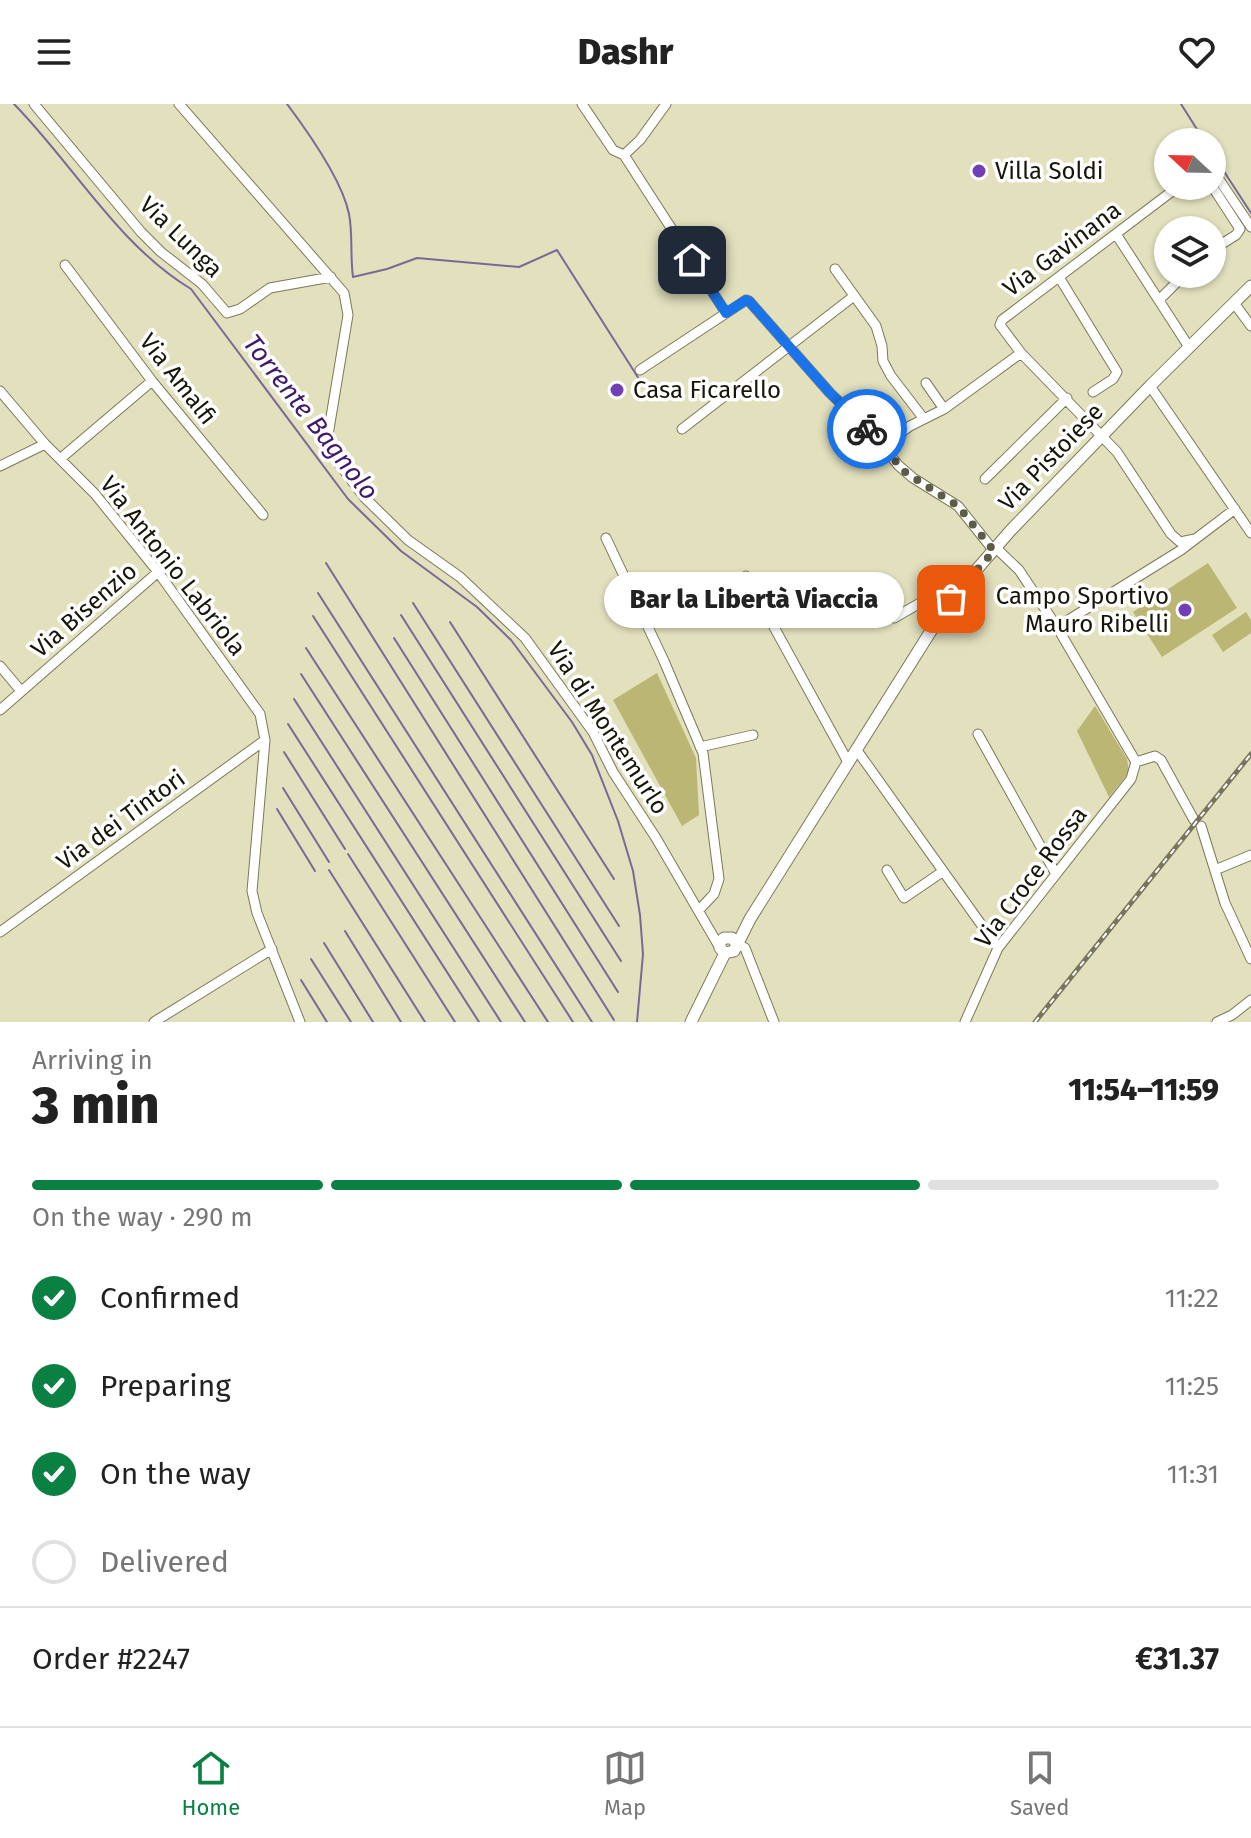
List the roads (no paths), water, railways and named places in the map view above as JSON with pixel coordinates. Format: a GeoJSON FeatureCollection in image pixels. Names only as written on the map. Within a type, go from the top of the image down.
{"type":"FeatureCollection","features":[{"type":"Feature","properties":{"kind":"main road","name":"Via Pistoiese"},"geometry":{"type":"LineString","coordinates":[[691,1022],[728,945],[750,919],[958,590],[1150,386],[1251,286]]}},
{"type":"Feature","properties":{"kind":"street","name":"Via Lunga"},"geometry":{"type":"LineString","coordinates":[[34,104],[141,232],[202,284],[227,313],[240,309],[270,288],[331,277]]}},
{"type":"Feature","properties":{"kind":"street"},"geometry":{"type":"LineString","coordinates":[[179,104],[331,277]]}},
{"type":"Feature","properties":{"kind":"street"},"geometry":{"type":"LineString","coordinates":[[582,104],[613,150],[624,155],[726,313]]}},
{"type":"Feature","properties":{"kind":"street"},"geometry":{"type":"LineString","coordinates":[[624,155],[640,140],[666,104]]}},
{"type":"Feature","properties":{"kind":"street"},"geometry":{"type":"LineString","coordinates":[[1226,190],[1251,227]]}},
{"type":"Feature","properties":{"kind":"street","name":"Via Gavinana"},"geometry":{"type":"LineString","coordinates":[[1021,353],[1000,323],[1161,200]]}},
{"type":"Feature","properties":{"kind":"street"},"geometry":{"type":"LineString","coordinates":[[1221,200],[1240,229],[1226,241]]}},
{"type":"Feature","properties":{"kind":"street"},"geometry":{"type":"LineString","coordinates":[[1116,234],[1189,347]]}},
{"type":"Feature","properties":{"kind":"street","name":"Via Amalfi"},"geometry":{"type":"LineString","coordinates":[[65,265],[152,381],[263,515]]}},
{"type":"Feature","properties":{"kind":"street"},"geometry":{"type":"LineString","coordinates":[[835,269],[876,326],[883,361],[891,376],[924,419]]}},
{"type":"Feature","properties":{"kind":"street","name":"Via di Montemurlo"},"geometry":{"type":"LineString","coordinates":[[331,277],[344,293],[348,315],[328,449],[375,508],[408,540],[460,577],[525,638],[593,732],[613,772],[702,914],[728,945],[744,946],[774,1022]]}},
{"type":"Feature","properties":{"kind":"street"},"geometry":{"type":"LineString","coordinates":[[1059,277],[1117,372],[1113,379],[1093,392]]}},
{"type":"Feature","properties":{"kind":"street"},"geometry":{"type":"LineString","coordinates":[[1159,300],[1171,288]]}},
{"type":"Feature","properties":{"kind":"street"},"geometry":{"type":"LineString","coordinates":[[682,429],[854,296]]}},
{"type":"Feature","properties":{"kind":"street"},"geometry":{"type":"LineString","coordinates":[[640,370],[746,300],[749,301],[839,404],[905,472],[958,506],[995,550],[1019,570],[1057,627],[1136,762],[1155,756],[1161,760],[1198,823],[1225,903],[1251,959]]}},
{"type":"Feature","properties":{"kind":"street"},"geometry":{"type":"LineString","coordinates":[[1234,303],[1251,326]]}},
{"type":"Feature","properties":{"kind":"street"},"geometry":{"type":"LineString","coordinates":[[883,446],[944,409],[1021,353],[1103,435],[1171,534],[1180,542],[1195,539]]}},
{"type":"Feature","properties":{"kind":"street"},"geometry":{"type":"LineString","coordinates":[[60,459],[152,381]]}},
{"type":"Feature","properties":{"kind":"street"},"geometry":{"type":"LineString","coordinates":[[926,383],[944,409]]}},
{"type":"Feature","properties":{"kind":"street"},"geometry":{"type":"LineString","coordinates":[[1150,386],[1251,533]]}},
{"type":"Feature","properties":{"kind":"street","name":"Via Antonio Labriola"},"geometry":{"type":"LineString","coordinates":[[0,391],[45,444],[95,494],[158,572],[257,709],[265,740]]}},
{"type":"Feature","properties":{"kind":"street"},"geometry":{"type":"LineString","coordinates":[[985,479],[1067,398]]}},
{"type":"Feature","properties":{"kind":"street"},"geometry":{"type":"LineString","coordinates":[[0,466],[45,444]]}},
{"type":"Feature","properties":{"kind":"street"},"geometry":{"type":"LineString","coordinates":[[1057,627],[1181,550],[1235,509]]}},
{"type":"Feature","properties":{"kind":"street"},"geometry":{"type":"LineString","coordinates":[[1158,564],[1174,548],[1171,534]]}},
{"type":"Feature","properties":{"kind":"street"},"geometry":{"type":"LineString","coordinates":[[606,538],[664,661],[705,759],[719,879],[702,914]]}},
{"type":"Feature","properties":{"kind":"street","name":"Via Bisenzio"},"geometry":{"type":"LineString","coordinates":[[0,710],[158,572]]}},
{"type":"Feature","properties":{"kind":"street"},"geometry":{"type":"LineString","coordinates":[[746,576],[848,762]]}},
{"type":"Feature","properties":{"kind":"street"},"geometry":{"type":"LineString","coordinates":[[894,618],[927,599],[958,590]]}},
{"type":"Feature","properties":{"kind":"street"},"geometry":{"type":"LineString","coordinates":[[0,666],[21,691]]}},
{"type":"Feature","properties":{"kind":"street"},"geometry":{"type":"LineString","coordinates":[[978,734],[1056,874]]}},
{"type":"Feature","properties":{"kind":"street"},"geometry":{"type":"LineString","coordinates":[[700,747],[753,735]]}},
{"type":"Feature","properties":{"kind":"street"},"geometry":{"type":"LineString","coordinates":[[265,740],[251,885],[257,913],[300,1022]]}},
{"type":"Feature","properties":{"kind":"street","name":"Via dei Tintori"},"geometry":{"type":"LineString","coordinates":[[0,932],[265,740]]}},
{"type":"Feature","properties":{"kind":"street"},"geometry":{"type":"LineString","coordinates":[[856,749],[998,948]]}},
{"type":"Feature","properties":{"kind":"street","name":"Via Croce Rossa"},"geometry":{"type":"LineString","coordinates":[[965,1022],[998,948],[1131,779],[1136,762]]}},
{"type":"Feature","properties":{"kind":"street"},"geometry":{"type":"LineString","coordinates":[[1215,870],[1251,855]]}},
{"type":"Feature","properties":{"kind":"street"},"geometry":{"type":"LineString","coordinates":[[887,870],[904,898],[942,872]]}},
{"type":"Feature","properties":{"kind":"street"},"geometry":{"type":"LineString","coordinates":[[154,1022],[272,949]]}},
{"type":"Feature","properties":{"kind":"street"},"geometry":{"type":"LineString","coordinates":[[1217,1022],[1251,1000]]}},
{"type":"Feature","properties":{"kind":"waterway","name":"Torrente Bagnolo"},"geometry":{"type":"LineString","coordinates":[[14,104],[118,227],[165,271],[191,289],[348,499],[401,551],[477,607],[511,640],[572,722],[592,755],[618,821],[633,871],[643,954],[637,1022]]}},
{"type":"Feature","properties":{"kind":"waterway"},"geometry":{"type":"LineString","coordinates":[[287,104],[323,157],[345,201],[350,222],[353,277],[417,258],[519,267],[557,250],[639,379]]}},
{"type":"Feature","properties":{"kind":"waterway"},"geometry":{"type":"LineString","coordinates":[[1181,104],[1196,128]]}},
{"type":"Feature","properties":{"kind":"waterway"},"geometry":{"type":"LineString","coordinates":[[1226,175],[1251,213]]}},
{"type":"Feature","properties":{"kind":"waterway"},"geometry":{"type":"LineString","coordinates":[[326,563],[614,1020]]}},
{"type":"Feature","properties":{"kind":"waterway"},"geometry":{"type":"LineString","coordinates":[[318,593],[592,1022]]}},
{"type":"Feature","properties":{"kind":"waterway"},"geometry":{"type":"LineString","coordinates":[[413,603],[619,926]]}},
{"type":"Feature","properties":{"kind":"waterway"},"geometry":{"type":"LineString","coordinates":[[401,615],[621,961]]}},
{"type":"Feature","properties":{"kind":"waterway"},"geometry":{"type":"LineString","coordinates":[[313,616],[573,1022]]}},
{"type":"Feature","properties":{"kind":"waterway"},"geometry":{"type":"LineString","coordinates":[[450,622],[614,879]]}},
{"type":"Feature","properties":{"kind":"waterway"},"geometry":{"type":"LineString","coordinates":[[394,638],[618,992]]}},
{"type":"Feature","properties":{"kind":"waterway"},"geometry":{"type":"LineString","coordinates":[[306,648],[548,1022]]}},
{"type":"Feature","properties":{"kind":"waterway"},"geometry":{"type":"LineString","coordinates":[[301,674],[525,1022]]}},
{"type":"Feature","properties":{"kind":"waterway"},"geometry":{"type":"LineString","coordinates":[[294,699],[501,1022]]}},
{"type":"Feature","properties":{"kind":"waterway"},"geometry":{"type":"LineString","coordinates":[[288,724],[479,1022]]}},
{"type":"Feature","properties":{"kind":"waterway"},"geometry":{"type":"LineString","coordinates":[[284,752],[345,849]]}},
{"type":"Feature","properties":{"kind":"waterway"},"geometry":{"type":"LineString","coordinates":[[283,788],[329,862]]}},
{"type":"Feature","properties":{"kind":"waterway"},"geometry":{"type":"LineString","coordinates":[[277,809],[315,871]]}},
{"type":"Feature","properties":{"kind":"waterway"},"geometry":{"type":"LineString","coordinates":[[348,854],[455,1022]]}},
{"type":"Feature","properties":{"kind":"waterway"},"geometry":{"type":"LineString","coordinates":[[329,870],[425,1022]]}},
{"type":"Feature","properties":{"kind":"waterway"},"geometry":{"type":"LineString","coordinates":[[345,931],[401,1022]]}},
{"type":"Feature","properties":{"kind":"waterway"},"geometry":{"type":"LineString","coordinates":[[324,943],[373,1022]]}},
{"type":"Feature","properties":{"kind":"waterway"},"geometry":{"type":"LineString","coordinates":[[311,959],[351,1022]]}},
{"type":"Feature","properties":{"kind":"waterway"},"geometry":{"type":"LineString","coordinates":[[301,980],[327,1022]]}},
{"type":"Feature","properties":{"kind":"railway"},"geometry":{"type":"LineString","coordinates":[[1035,1022],[1251,754]]}},
{"type":"Feature","properties":{"kind":"place","name":"Villa Soldi"},"geometry":{"type":"Point","coordinates":[979,171]}},
{"type":"Feature","properties":{"kind":"place","name":"Casa Ficarello"},"geometry":{"type":"Point","coordinates":[617,390]}},
{"type":"Feature","properties":{"kind":"place","name":"Bar la Libertà Viaccia"},"geometry":{"type":"Point","coordinates":[951,599]}},
{"type":"Feature","properties":{"kind":"place","name":"Campo Sportivo Mauro Ribelli"},"geometry":{"type":"Point","coordinates":[1185,610]}}]}
